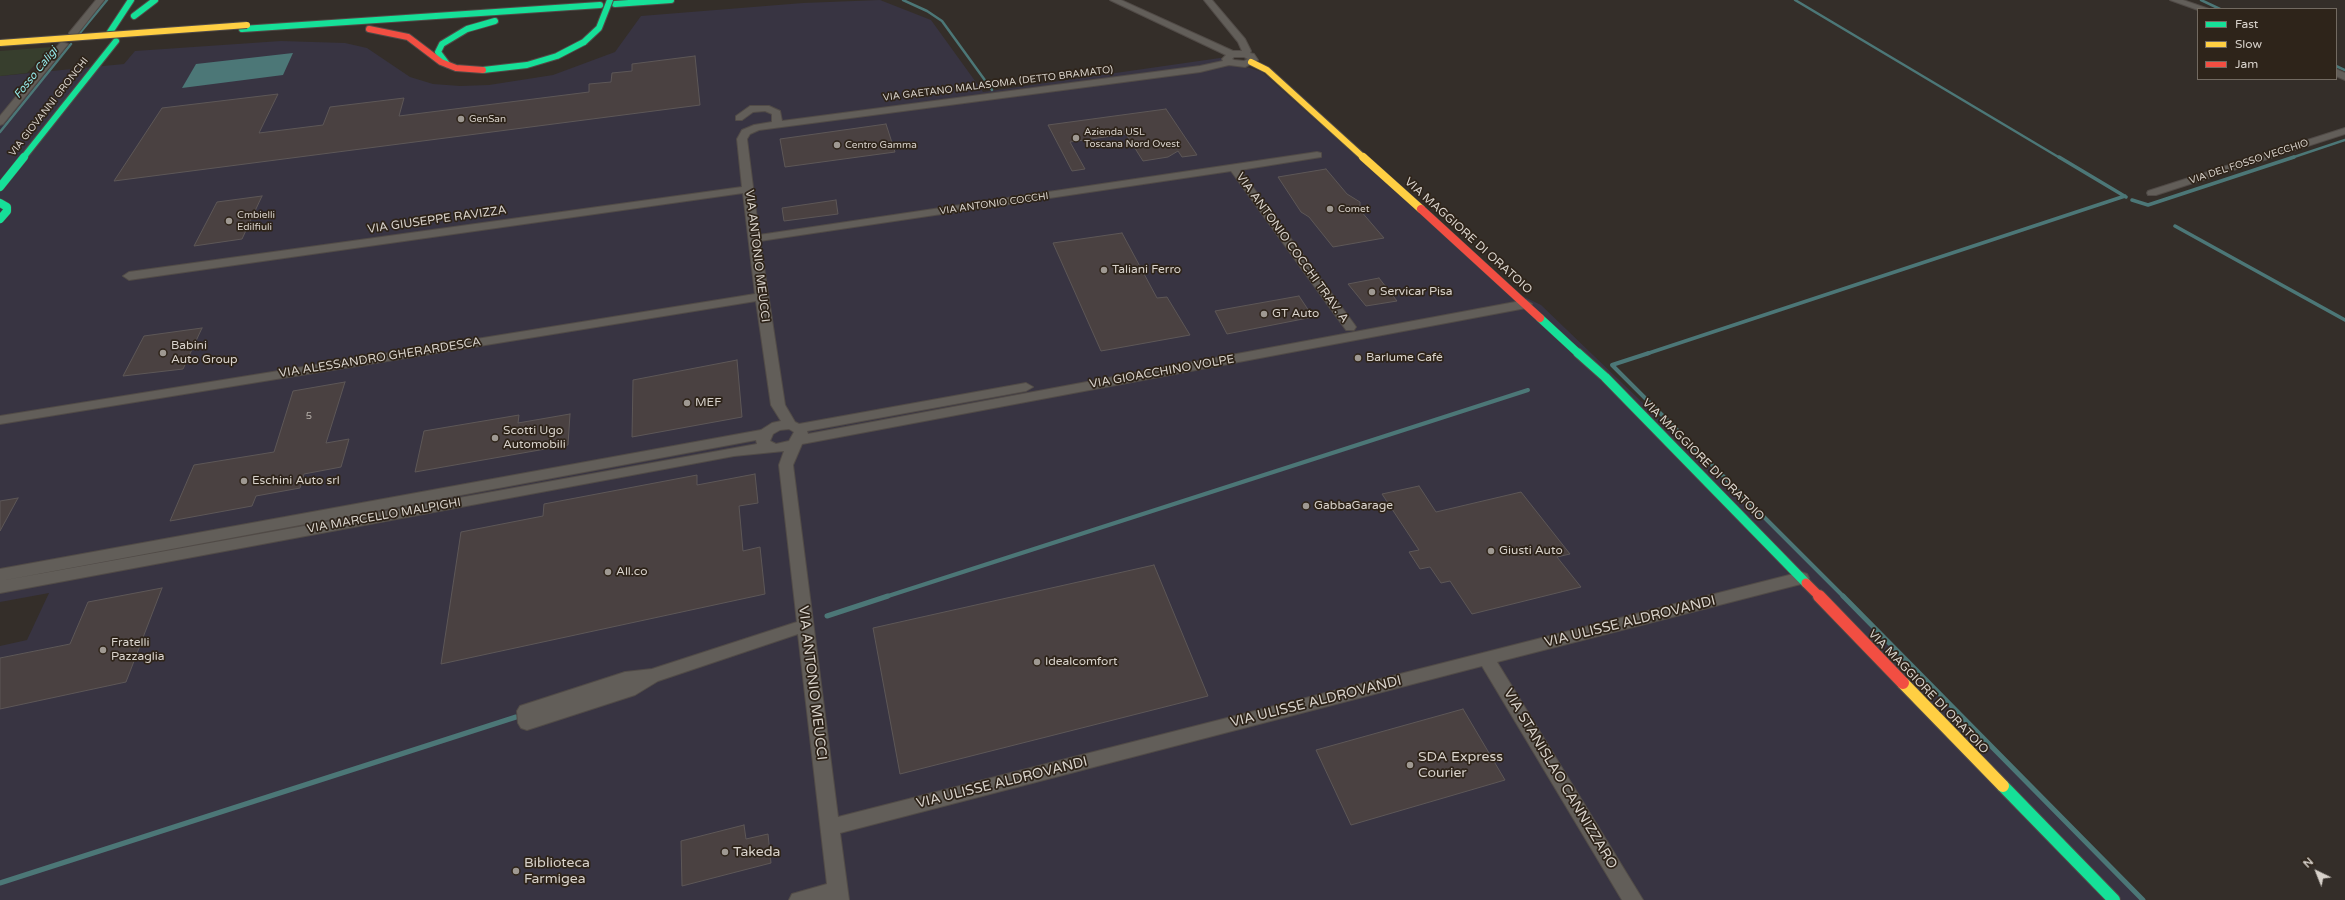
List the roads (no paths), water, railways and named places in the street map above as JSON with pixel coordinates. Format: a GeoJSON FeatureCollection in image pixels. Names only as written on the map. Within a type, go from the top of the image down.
{"type":"FeatureCollection","features":[{"type":"Feature","properties":{"kind":"main road"},"geometry":{"type":"LineString","coordinates":[[110,32],[131,0]]}},
{"type":"Feature","properties":{"kind":"main road"},"geometry":{"type":"LineString","coordinates":[[124,31],[143,0]]}},
{"type":"Feature","properties":{"kind":"main road"},"geometry":{"type":"LineString","coordinates":[[134,16],[155,0]]}},
{"type":"Feature","properties":{"kind":"main road"},"geometry":{"type":"LineString","coordinates":[[437,12],[527,0]]}},
{"type":"Feature","properties":{"kind":"main road"},"geometry":{"type":"LineString","coordinates":[[260,28],[671,0]]}},
{"type":"Feature","properties":{"kind":"main road"},"geometry":{"type":"LineString","coordinates":[[0,47],[437,12],[607,4]]}},
{"type":"Feature","properties":{"kind":"main road"},"geometry":{"type":"LineString","coordinates":[[0,43],[244,27],[346,28],[387,31],[408,37],[430,55],[447,64],[470,70],[509,68],[546,59],[584,42],[597,31],[607,4]]}},
{"type":"Feature","properties":{"kind":"main road"},"geometry":{"type":"LineString","coordinates":[[447,64],[438,52],[442,44],[450,38],[471,28],[515,18],[607,4]]}},
{"type":"Feature","properties":{"kind":"main road","name":"VIA GIOVANNI GRONCHI"},"geometry":{"type":"LineString","coordinates":[[0,187],[116,41]]}},
{"type":"Feature","properties":{"kind":"main road","name":"VIA MAGGIORE DI ORATOIO"},"geometry":{"type":"LineString","coordinates":[[1251,62],[1267,70],[1312,110],[1605,377],[2114,900]]}},
{"type":"Feature","properties":{"kind":"main road"},"geometry":{"type":"LineString","coordinates":[[0,203],[7,207],[7,211],[0,219]]}},
{"type":"Feature","properties":{"kind":"street"},"geometry":{"type":"LineString","coordinates":[[72,35],[100,0]]}},
{"type":"Feature","properties":{"kind":"street","name":"VIA MAGGIORE DI ORATOIO"},"geometry":{"type":"LineString","coordinates":[[1114,0],[1220,48],[1230,58],[1240,64],[1251,62],[1251,56],[1245,54],[1230,58]]}},
{"type":"Feature","properties":{"kind":"street","name":"VIA MAGGIORE DI ORATOIO"},"geometry":{"type":"LineString","coordinates":[[1208,0],[1242,41],[1247,51],[1245,54]]}},
{"type":"Feature","properties":{"kind":"street"},"geometry":{"type":"LineString","coordinates":[[2174,0],[2202,8]]}},
{"type":"Feature","properties":{"kind":"street"},"geometry":{"type":"LineString","coordinates":[[1220,48],[1234,46],[1242,41]]}},
{"type":"Feature","properties":{"kind":"street"},"geometry":{"type":"LineString","coordinates":[[0,122],[64,44]]}},
{"type":"Feature","properties":{"kind":"street","name":"VIA GAETANO MALASOMA (DETTO BRAMATO)"},"geometry":{"type":"LineString","coordinates":[[771,125],[1200,69],[1230,58]]}},
{"type":"Feature","properties":{"kind":"street"},"geometry":{"type":"LineString","coordinates":[[739,118],[747,110],[766,108],[778,113],[771,125],[749,131],[742,139]]}},
{"type":"Feature","properties":{"kind":"street"},"geometry":{"type":"LineString","coordinates":[[739,118],[771,125]]}},
{"type":"Feature","properties":{"kind":"street","name":"VIA ANTONIO MEUCCI"},"geometry":{"type":"LineString","coordinates":[[739,118],[739,130],[742,139],[761,297],[778,405],[795,434],[786,465],[804,626],[838,895]]}},
{"type":"Feature","properties":{"kind":"street","name":"VIA DEL FOSSO VECCHIO"},"geometry":{"type":"LineString","coordinates":[[2152,193],[2345,130]]}},
{"type":"Feature","properties":{"kind":"street","name":"VIA ANTONIO COCCHI"},"geometry":{"type":"LineString","coordinates":[[754,239],[1318,155]]}},
{"type":"Feature","properties":{"kind":"street","name":"VIA ANTONIO COCCHI TRAV. A"},"geometry":{"type":"LineString","coordinates":[[1234,168],[1350,327]]}},
{"type":"Feature","properties":{"kind":"street","name":"VIA GIUSEPPE RAVIZZA"},"geometry":{"type":"LineString","coordinates":[[129,276],[748,189]]}},
{"type":"Feature","properties":{"kind":"street","name":"VIA ALESSANDRO GHERARDESCA"},"geometry":{"type":"LineString","coordinates":[[0,420],[761,297]]}},
{"type":"Feature","properties":{"kind":"street","name":"VIA GIOACCHINO VOLPE"},"geometry":{"type":"LineString","coordinates":[[795,434],[1350,327],[1521,300]]}},
{"type":"Feature","properties":{"kind":"street","name":"VIA GIOACCHINO VOLPE"},"geometry":{"type":"LineString","coordinates":[[795,434],[1521,300]]}},
{"type":"Feature","properties":{"kind":"street"},"geometry":{"type":"LineString","coordinates":[[768,440],[778,405]]}},
{"type":"Feature","properties":{"kind":"street"},"geometry":{"type":"LineString","coordinates":[[776,426],[795,434],[783,448],[768,440],[776,426]]}},
{"type":"Feature","properties":{"kind":"street"},"geometry":{"type":"LineString","coordinates":[[768,440],[786,465]]}},
{"type":"Feature","properties":{"kind":"street","name":"VIA MARCELLO MALPIGHI"},"geometry":{"type":"LineString","coordinates":[[0,575],[768,440]]}},
{"type":"Feature","properties":{"kind":"street","name":"VIA MARCELLO MALPIGHI"},"geometry":{"type":"LineString","coordinates":[[0,587],[695,458],[768,440]]}},
{"type":"Feature","properties":{"kind":"street","name":"VIA ULISSE ALDROVANDI"},"geometry":{"type":"LineString","coordinates":[[830,827],[1801,578]]}},
{"type":"Feature","properties":{"kind":"street"},"geometry":{"type":"LineString","coordinates":[[652,676],[629,690],[527,723],[526,711],[625,680],[652,676],[804,626]]}},
{"type":"Feature","properties":{"kind":"street","name":"VIA STANISLAO CANNIZZARO"},"geometry":{"type":"LineString","coordinates":[[1486,658],[1633,900]]}},
{"type":"Feature","properties":{"kind":"street"},"geometry":{"type":"LineString","coordinates":[[799,900],[838,895]]}},
{"type":"Feature","properties":{"kind":"water"},"geometry":{"type":"Polygon","coordinates":[[[293,53],[283,75],[182,88],[196,64],[293,53]]]}},
{"type":"Feature","properties":{"kind":"waterway","name":"Fosso Caligi"},"geometry":{"type":"LineString","coordinates":[[79,34],[107,0]]}},
{"type":"Feature","properties":{"kind":"waterway"},"geometry":{"type":"LineString","coordinates":[[903,0],[927,11],[942,21],[992,90]]}},
{"type":"Feature","properties":{"kind":"waterway"},"geometry":{"type":"LineString","coordinates":[[1795,0],[2060,158]]}},
{"type":"Feature","properties":{"kind":"waterway"},"geometry":{"type":"LineString","coordinates":[[2201,0],[2218,8]]}},
{"type":"Feature","properties":{"kind":"waterway","name":"Fosso Caligi"},"geometry":{"type":"LineString","coordinates":[[0,132],[71,44]]}},
{"type":"Feature","properties":{"kind":"waterway"},"geometry":{"type":"LineString","coordinates":[[2337,66],[2345,70]]}},
{"type":"Feature","properties":{"kind":"waterway"},"geometry":{"type":"LineString","coordinates":[[2294,157],[2345,140]]}},
{"type":"Feature","properties":{"kind":"waterway"},"geometry":{"type":"LineString","coordinates":[[2059,157],[2125,196]]}},
{"type":"Feature","properties":{"kind":"waterway"},"geometry":{"type":"LineString","coordinates":[[2132,200],[2148,205],[2294,157]]}},
{"type":"Feature","properties":{"kind":"waterway"},"geometry":{"type":"LineString","coordinates":[[1646,354],[2125,196]]}},
{"type":"Feature","properties":{"kind":"waterway"},"geometry":{"type":"LineString","coordinates":[[2175,226],[2345,320]]}},
{"type":"Feature","properties":{"kind":"waterway"},"geometry":{"type":"LineString","coordinates":[[1649,353],[1612,365],[1843,596]]}},
{"type":"Feature","properties":{"kind":"waterway"},"geometry":{"type":"LineString","coordinates":[[885,597],[1528,390]]}},
{"type":"Feature","properties":{"kind":"waterway"},"geometry":{"type":"LineString","coordinates":[[827,616],[888,596]]}},
{"type":"Feature","properties":{"kind":"waterway"},"geometry":{"type":"LineString","coordinates":[[1843,596],[2143,900]]}},
{"type":"Feature","properties":{"kind":"waterway"},"geometry":{"type":"LineString","coordinates":[[0,883],[516,717]]}},
{"type":"Feature","properties":{"kind":"place","name":"GenSan"},"geometry":{"type":"Point","coordinates":[461,119]}},
{"type":"Feature","properties":{"kind":"place","name":"Azienda USL Toscana Nord Ovest"},"geometry":{"type":"Point","coordinates":[1076,138]}},
{"type":"Feature","properties":{"kind":"place","name":"Centro Gamma"},"geometry":{"type":"Point","coordinates":[837,145]}},
{"type":"Feature","properties":{"kind":"place","name":"Comet"},"geometry":{"type":"Point","coordinates":[1330,209]}},
{"type":"Feature","properties":{"kind":"place","name":"Cmbielli Edilfiuli"},"geometry":{"type":"Point","coordinates":[229,221]}},
{"type":"Feature","properties":{"kind":"place","name":"Taliani Ferro"},"geometry":{"type":"Point","coordinates":[1104,270]}},
{"type":"Feature","properties":{"kind":"place","name":"Servicar Pisa"},"geometry":{"type":"Point","coordinates":[1372,292]}},
{"type":"Feature","properties":{"kind":"place","name":"GT Auto"},"geometry":{"type":"Point","coordinates":[1264,314]}},
{"type":"Feature","properties":{"kind":"place","name":"Babini Auto Group"},"geometry":{"type":"Point","coordinates":[163,353]}},
{"type":"Feature","properties":{"kind":"place","name":"Barlume Café"},"geometry":{"type":"Point","coordinates":[1358,358]}},
{"type":"Feature","properties":{"kind":"place","name":"MEF"},"geometry":{"type":"Point","coordinates":[687,403]}},
{"type":"Feature","properties":{"kind":"place","name":"Scotti Ugo Automobili"},"geometry":{"type":"Point","coordinates":[495,438]}},
{"type":"Feature","properties":{"kind":"place","name":"Eschini Auto srl"},"geometry":{"type":"Point","coordinates":[244,481]}},
{"type":"Feature","properties":{"kind":"place","name":"GabbaGarage"},"geometry":{"type":"Point","coordinates":[1306,506]}},
{"type":"Feature","properties":{"kind":"place","name":"Giusti Auto"},"geometry":{"type":"Point","coordinates":[1491,551]}},
{"type":"Feature","properties":{"kind":"place","name":"All.co"},"geometry":{"type":"Point","coordinates":[608,572]}},
{"type":"Feature","properties":{"kind":"place","name":"Fratelli Pazzaglia"},"geometry":{"type":"Point","coordinates":[103,650]}},
{"type":"Feature","properties":{"kind":"place","name":"Idealcomfort"},"geometry":{"type":"Point","coordinates":[1037,662]}},
{"type":"Feature","properties":{"kind":"place","name":"SDA Express Courier"},"geometry":{"type":"Point","coordinates":[1410,765]}},
{"type":"Feature","properties":{"kind":"place","name":"Takeda"},"geometry":{"type":"Point","coordinates":[725,852]}},
{"type":"Feature","properties":{"kind":"place","name":"Biblioteca Farmigea"},"geometry":{"type":"Point","coordinates":[516,871]}}]}
